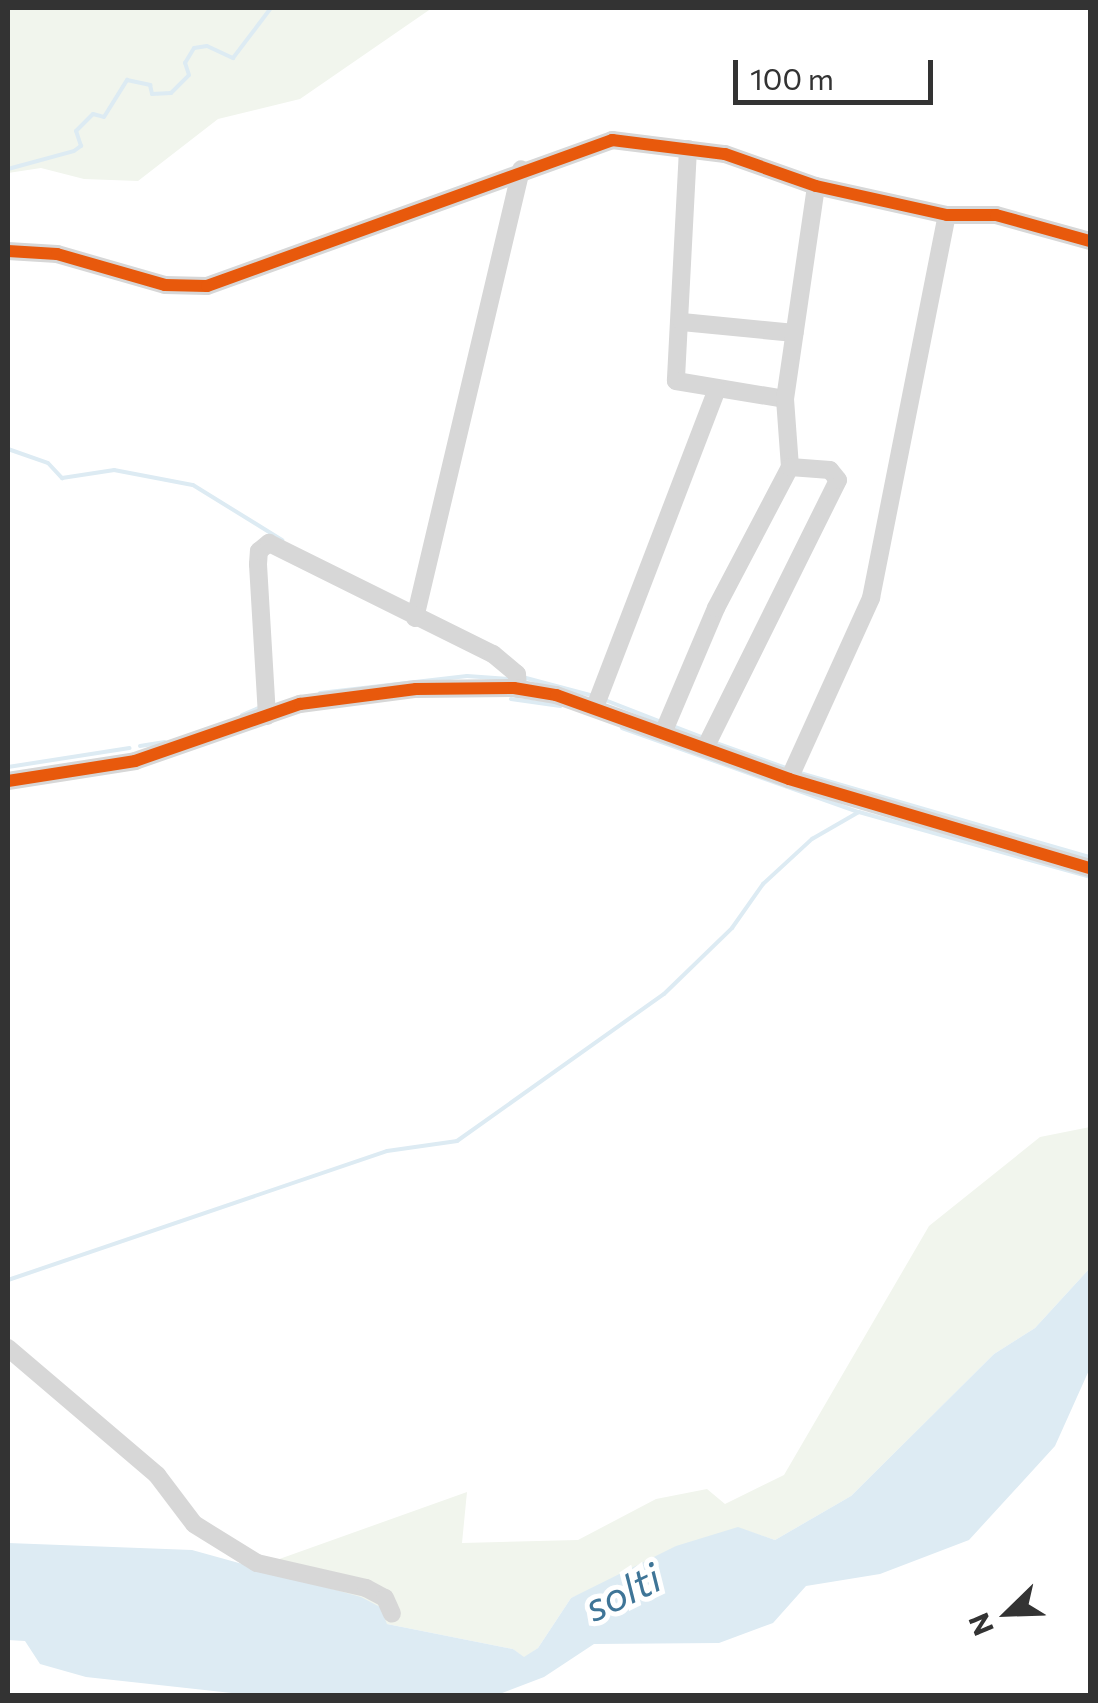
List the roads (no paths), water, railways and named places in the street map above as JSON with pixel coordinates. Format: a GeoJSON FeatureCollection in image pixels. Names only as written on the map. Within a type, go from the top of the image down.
{"type":"FeatureCollection","features":[{"type":"Feature","properties":{"kind":"street"},"geometry":{"type":"LineString","coordinates":[[8,251],[57,254],[166,285],[206,286],[521,169],[612,140],[725,154],[816,186],[947,215],[996,215],[1090,240]]}},
{"type":"Feature","properties":{"kind":"street"},"geometry":{"type":"LineString","coordinates":[[688,149],[676,381],[785,400]]}},
{"type":"Feature","properties":{"kind":"street"},"geometry":{"type":"LineString","coordinates":[[415,618],[521,169]]}},
{"type":"Feature","properties":{"kind":"street"},"geometry":{"type":"LineString","coordinates":[[662,732],[716,608],[790,466],[785,400],[816,186]]}},
{"type":"Feature","properties":{"kind":"street"},"geometry":{"type":"LineString","coordinates":[[789,779],[872,598],[947,215]]}},
{"type":"Feature","properties":{"kind":"street"},"geometry":{"type":"LineString","coordinates":[[682,322],[794,334]]}},
{"type":"Feature","properties":{"kind":"street"},"geometry":{"type":"LineString","coordinates":[[594,707],[717,390]]}},
{"type":"Feature","properties":{"kind":"street"},"geometry":{"type":"LineString","coordinates":[[705,748],[838,480],[830,470],[790,466]]}},
{"type":"Feature","properties":{"kind":"street"},"geometry":{"type":"LineString","coordinates":[[267,716],[262,546],[268,544],[493,654],[517,674],[518,689]]}},
{"type":"Feature","properties":{"kind":"street"},"geometry":{"type":"LineString","coordinates":[[8,781],[135,762],[300,704],[416,689],[518,689],[594,707],[789,779],[1090,868]]}},
{"type":"Feature","properties":{"kind":"street"},"geometry":{"type":"LineString","coordinates":[[8,1348],[157,1475],[194,1524],[228,1548],[256,1564],[366,1588],[385,1598],[392,1614]]}},
{"type":"Feature","properties":{"kind":"water","name":"solti"},"geometry":{"type":"Polygon","coordinates":[[[1090,1268],[1090,1368],[1055,1446],[969,1540],[880,1574],[806,1586],[773,1623],[719,1643],[594,1644],[544,1677],[497,1695],[250,1695],[86,1677],[40,1664],[25,1641],[8,1640],[8,1543],[192,1550],[361,1597],[380,1607],[387,1624],[513,1649],[524,1657],[538,1648],[571,1598],[676,1546],[738,1527],[775,1540],[851,1496],[994,1354],[1035,1328],[1090,1268]]]}},
{"type":"Feature","properties":{"kind":"waterway"},"geometry":{"type":"LineString","coordinates":[[8,169],[81,146],[76,131],[93,114],[104,117],[127,80],[150,85],[152,94],[171,93],[189,75],[185,63],[194,48],[207,46],[233,58],[271,8]]}},
{"type":"Feature","properties":{"kind":"waterway"},"geometry":{"type":"LineString","coordinates":[[8,449],[48,463],[62,478],[114,470],[193,485],[282,540]]}},
{"type":"Feature","properties":{"kind":"waterway"},"geometry":{"type":"LineString","coordinates":[[320,693],[467,676],[509,679]]}},
{"type":"Feature","properties":{"kind":"waterway"},"geometry":{"type":"LineString","coordinates":[[526,678],[594,696]]}},
{"type":"Feature","properties":{"kind":"waterway"},"geometry":{"type":"LineString","coordinates":[[511,699],[561,706]]}},
{"type":"Feature","properties":{"kind":"waterway"},"geometry":{"type":"LineString","coordinates":[[605,700],[661,722]]}},
{"type":"Feature","properties":{"kind":"waterway"},"geometry":{"type":"LineString","coordinates":[[242,715],[261,707]]}},
{"type":"Feature","properties":{"kind":"waterway"},"geometry":{"type":"LineString","coordinates":[[673,726],[701,737]]}},
{"type":"Feature","properties":{"kind":"waterway"},"geometry":{"type":"LineString","coordinates":[[622,728],[858,812]]}},
{"type":"Feature","properties":{"kind":"waterway"},"geometry":{"type":"LineString","coordinates":[[140,746],[165,742]]}},
{"type":"Feature","properties":{"kind":"waterway"},"geometry":{"type":"LineString","coordinates":[[713,742],[789,769]]}},
{"type":"Feature","properties":{"kind":"waterway"},"geometry":{"type":"LineString","coordinates":[[8,767],[130,748]]}},
{"type":"Feature","properties":{"kind":"waterway"},"geometry":{"type":"LineString","coordinates":[[800,773],[1090,857]]}},
{"type":"Feature","properties":{"kind":"waterway"},"geometry":{"type":"LineString","coordinates":[[8,1280],[387,1151],[457,1141],[664,994],[732,928],[763,884],[812,839],[859,812],[1090,877]]}}]}
